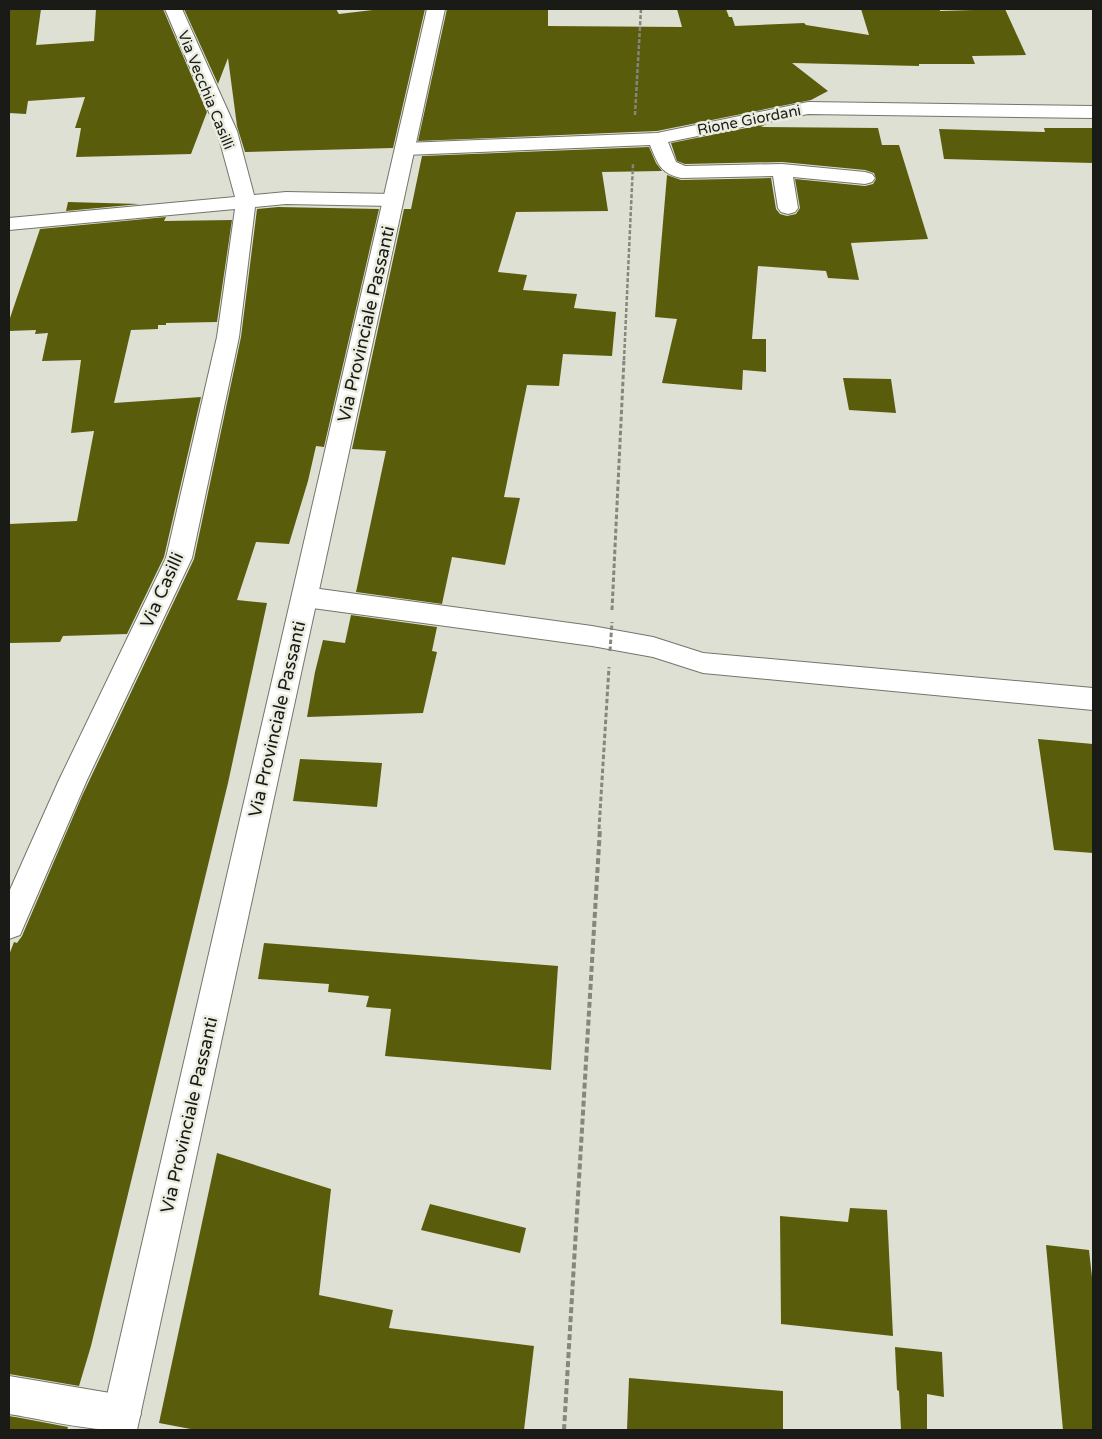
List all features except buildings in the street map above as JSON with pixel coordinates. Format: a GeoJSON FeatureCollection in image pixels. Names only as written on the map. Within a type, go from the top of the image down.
{"type":"FeatureCollection","features":[{"type":"Feature","properties":{"kind":"street","name":"Via Vecchia Casilli"},"geometry":{"type":"LineString","coordinates":[[173,9],[227,131],[246,201]]}},
{"type":"Feature","properties":{"kind":"street","name":"Via Provinciale Passanti"},"geometry":{"type":"LineString","coordinates":[[120,1422],[436,9]]}},
{"type":"Feature","properties":{"kind":"street","name":"Rione Giordani"},"geometry":{"type":"LineString","coordinates":[[405,148],[657,139],[808,108],[1093,112]]}},
{"type":"Feature","properties":{"kind":"street"},"geometry":{"type":"LineString","coordinates":[[657,139],[668,165],[681,172],[782,170],[865,178]]}},
{"type":"Feature","properties":{"kind":"street"},"geometry":{"type":"LineString","coordinates":[[782,170],[788,208]]}},
{"type":"Feature","properties":{"kind":"street"},"geometry":{"type":"LineString","coordinates":[[9,224],[286,198],[393,200]]}},
{"type":"Feature","properties":{"kind":"street","name":"Via Casilli"},"geometry":{"type":"LineString","coordinates":[[9,925],[74,780],[179,558],[228,338],[246,201]]}},
{"type":"Feature","properties":{"kind":"street"},"geometry":{"type":"LineString","coordinates":[[305,597],[592,636],[653,647],[703,663],[1093,699]]}},
{"type":"Feature","properties":{"kind":"street"},"geometry":{"type":"LineString","coordinates":[[9,1395],[120,1422]]}},
{"type":"Feature","properties":{"kind":"path"},"geometry":{"type":"LineString","coordinates":[[612,612],[641,9]]}},
{"type":"Feature","properties":{"kind":"path"},"geometry":{"type":"LineString","coordinates":[[564,1430],[612,622]]}}]}
